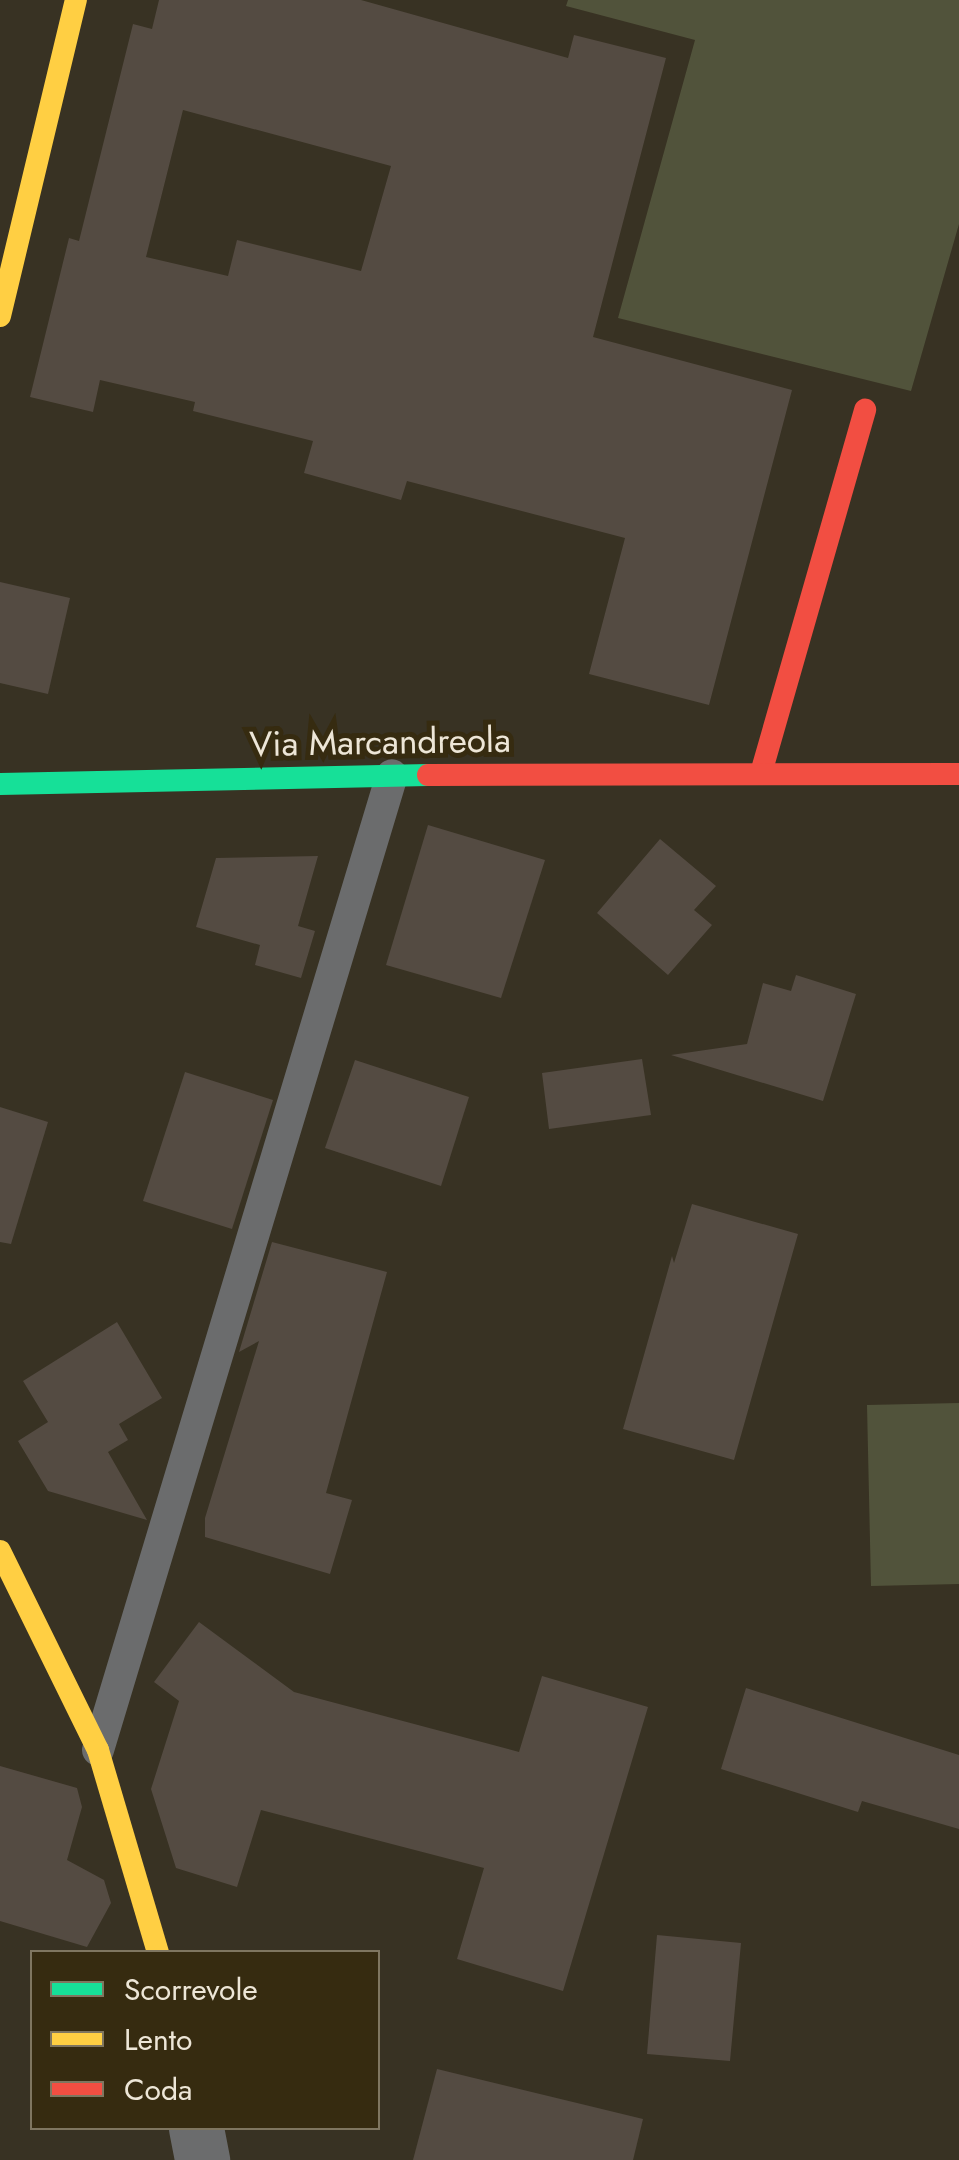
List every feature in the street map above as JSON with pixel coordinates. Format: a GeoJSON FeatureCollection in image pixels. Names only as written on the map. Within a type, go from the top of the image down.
{"type":"FeatureCollection","features":[{"type":"Feature","properties":{"kind":"street"},"geometry":{"type":"LineString","coordinates":[[0,316],[76,0]]}},
{"type":"Feature","properties":{"kind":"street"},"geometry":{"type":"LineString","coordinates":[[761,772],[865,410]]}},
{"type":"Feature","properties":{"kind":"street","name":"Via Marcandreola"},"geometry":{"type":"LineString","coordinates":[[0,784],[761,772],[959,774]]}},
{"type":"Feature","properties":{"kind":"street"},"geometry":{"type":"LineString","coordinates":[[0,1551],[98,1750],[157,1950]]}},
{"type":"Feature","properties":{"kind":"street"},"geometry":{"type":"LineString","coordinates":[[196,2130],[202,2160]]}},
{"type":"Feature","properties":{"kind":"lane"},"geometry":{"type":"LineString","coordinates":[[98,1750],[392,776]]}},
{"type":"Feature","properties":{"kind":"green space"},"geometry":{"type":"Polygon","coordinates":[[[568,0],[959,0],[959,224],[911,391],[618,318],[695,40],[566,6],[568,0]]]}},
{"type":"Feature","properties":{"kind":"green space"},"geometry":{"type":"Polygon","coordinates":[[[959,1403],[959,1584],[871,1586],[867,1405],[959,1403]]]}},
{"type":"Feature","properties":{"kind":"building"},"geometry":{"type":"Polygon","coordinates":[[[159,0],[361,0],[568,58],[574,35],[666,58],[593,337],[792,390],[709,705],[589,674],[625,538],[407,481],[401,500],[304,473],[313,441],[193,411],[195,402],[100,380],[93,412],[30,397],[69,238],[79,241],[133,24],[152,29],[159,0]],[[183,110],[146,257],[228,276],[237,240],[361,271],[391,166],[183,110]]]}},
{"type":"Feature","properties":{"kind":"building"},"geometry":{"type":"Polygon","coordinates":[[[0,582],[70,598],[48,694],[0,683],[0,582]]]}},
{"type":"Feature","properties":{"kind":"building"},"geometry":{"type":"Polygon","coordinates":[[[428,825],[545,860],[501,998],[386,965],[428,825]]]}},
{"type":"Feature","properties":{"kind":"building"},"geometry":{"type":"Polygon","coordinates":[[[660,839],[716,886],[694,910],[712,925],[668,975],[597,913],[660,839]]]}},
{"type":"Feature","properties":{"kind":"building"},"geometry":{"type":"Polygon","coordinates":[[[318,856],[298,926],[315,931],[301,978],[255,965],[260,945],[196,927],[216,858],[318,856]]]}},
{"type":"Feature","properties":{"kind":"building"},"geometry":{"type":"Polygon","coordinates":[[[796,975],[856,994],[823,1101],[671,1055],[747,1044],[763,983],[791,991],[796,975]]]}},
{"type":"Feature","properties":{"kind":"building"},"geometry":{"type":"Polygon","coordinates":[[[642,1059],[651,1115],[549,1129],[542,1073],[642,1059]]]}},
{"type":"Feature","properties":{"kind":"building"},"geometry":{"type":"Polygon","coordinates":[[[355,1060],[469,1097],[441,1186],[325,1148],[355,1060]]]}},
{"type":"Feature","properties":{"kind":"building"},"geometry":{"type":"Polygon","coordinates":[[[185,1072],[273,1100],[232,1229],[143,1201],[185,1072]]]}},
{"type":"Feature","properties":{"kind":"building"},"geometry":{"type":"Polygon","coordinates":[[[0,1107],[48,1122],[11,1244],[0,1242],[0,1107]]]}},
{"type":"Feature","properties":{"kind":"building"},"geometry":{"type":"Polygon","coordinates":[[[692,1204],[798,1234],[734,1460],[623,1429],[672,1256],[674,1263],[692,1204]]]}},
{"type":"Feature","properties":{"kind":"building"},"geometry":{"type":"Polygon","coordinates":[[[272,1242],[387,1272],[326,1493],[352,1500],[330,1574],[205,1537],[205,1518],[259,1341],[239,1352],[272,1242]]]}},
{"type":"Feature","properties":{"kind":"building"},"geometry":{"type":"Polygon","coordinates":[[[117,1322],[162,1398],[119,1424],[128,1440],[108,1452],[147,1520],[48,1491],[18,1441],[48,1422],[23,1381],[117,1322]]]}},
{"type":"Feature","properties":{"kind":"building"},"geometry":{"type":"Polygon","coordinates":[[[199,1622],[294,1692],[519,1752],[542,1676],[648,1707],[563,1991],[457,1959],[484,1868],[261,1810],[237,1887],[176,1868],[151,1789],[179,1701],[154,1682],[199,1622]]]}},
{"type":"Feature","properties":{"kind":"building"},"geometry":{"type":"Polygon","coordinates":[[[746,1688],[959,1755],[959,1829],[862,1801],[858,1812],[721,1769],[746,1688]]]}},
{"type":"Feature","properties":{"kind":"building"},"geometry":{"type":"Polygon","coordinates":[[[0,1766],[77,1788],[82,1807],[67,1860],[104,1880],[111,1903],[87,1947],[0,1921],[0,1766]]]}},
{"type":"Feature","properties":{"kind":"building"},"geometry":{"type":"Polygon","coordinates":[[[657,1935],[741,1943],[730,2061],[647,2054],[657,1935]]]}},
{"type":"Feature","properties":{"kind":"building"},"geometry":{"type":"Polygon","coordinates":[[[437,2069],[643,2119],[633,2160],[413,2160],[437,2069]]]}},
{"type":"Feature","properties":{"kind":"traffic: fast"},"geometry":{"type":"LineString","coordinates":[[0,784],[428,775]]}},
{"type":"Feature","properties":{"kind":"traffic: slow"},"geometry":{"type":"LineString","coordinates":[[0,316],[76,0]]}},
{"type":"Feature","properties":{"kind":"traffic: slow"},"geometry":{"type":"LineString","coordinates":[[0,1551],[98,1750],[157,1950]]}},
{"type":"Feature","properties":{"kind":"traffic: jam"},"geometry":{"type":"LineString","coordinates":[[761,773],[865,410]]}},
{"type":"Feature","properties":{"kind":"traffic: jam"},"geometry":{"type":"LineString","coordinates":[[428,775],[959,774]]}}]}
